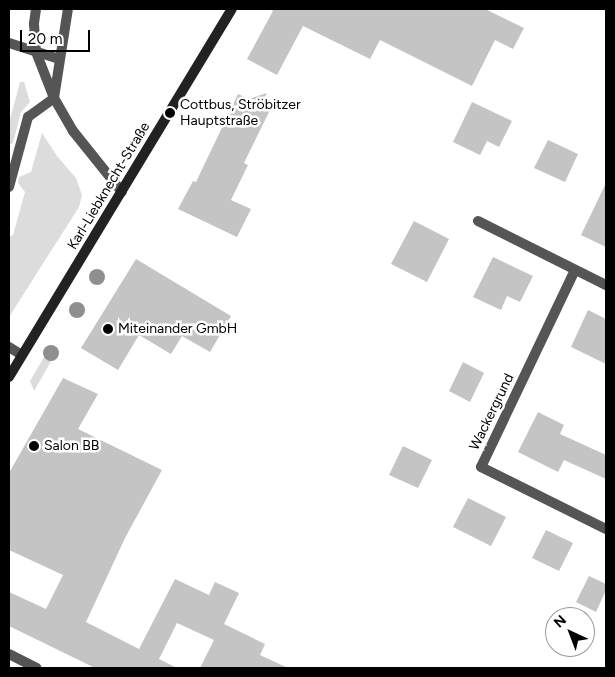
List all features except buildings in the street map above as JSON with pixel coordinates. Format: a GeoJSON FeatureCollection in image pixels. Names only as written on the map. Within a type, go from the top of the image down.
{"type":"FeatureCollection","features":[{"type":"Feature","properties":{"kind":"main road","name":"Karl-Liebknecht-Straße"},"geometry":{"type":"LineString","coordinates":[[9,377],[232,9]]}},
{"type":"Feature","properties":{"kind":"street"},"geometry":{"type":"LineString","coordinates":[[36,9],[34,24],[36,52],[54,98],[73,132],[122,192]]}},
{"type":"Feature","properties":{"kind":"street"},"geometry":{"type":"LineString","coordinates":[[9,186],[28,118],[54,98],[68,9]]}},
{"type":"Feature","properties":{"kind":"street"},"geometry":{"type":"LineString","coordinates":[[9,43],[59,59]]}},
{"type":"Feature","properties":{"kind":"street"},"geometry":{"type":"LineString","coordinates":[[478,221],[606,285]]}},
{"type":"Feature","properties":{"kind":"street","name":"Wackergrund"},"geometry":{"type":"LineString","coordinates":[[575,270],[481,467],[606,529]]}},
{"type":"Feature","properties":{"kind":"street"},"geometry":{"type":"LineString","coordinates":[[9,347],[22,355]]}},
{"type":"Feature","properties":{"kind":"street"},"geometry":{"type":"LineString","coordinates":[[9,654],[36,668]]}},
{"type":"Feature","properties":{"kind":"shaded area"},"geometry":{"type":"Polygon","coordinates":[[[20,82],[24,82],[30,102],[21,112],[13,143],[9,145],[9,123],[20,82]]]}},
{"type":"Feature","properties":{"kind":"shaded area"},"geometry":{"type":"Polygon","coordinates":[[[42,133],[57,156],[76,178],[82,195],[79,207],[9,317],[9,237],[13,235],[25,192],[18,183],[19,177],[31,172],[42,133]]]}},
{"type":"Feature","properties":{"kind":"shaded area"},"geometry":{"type":"Polygon","coordinates":[[[50,347],[57,351],[34,391],[30,381],[50,347]]]}},
{"type":"Feature","properties":{"kind":"place","name":"Cottbus, Ströbitzer Hauptstraße"},"geometry":{"type":"Point","coordinates":[170,113]}},
{"type":"Feature","properties":{"kind":"place","name":"Miteinander GmbH"},"geometry":{"type":"Point","coordinates":[108,329]}},
{"type":"Feature","properties":{"kind":"place","name":"Salon BB"},"geometry":{"type":"Point","coordinates":[34,446]}}]}
